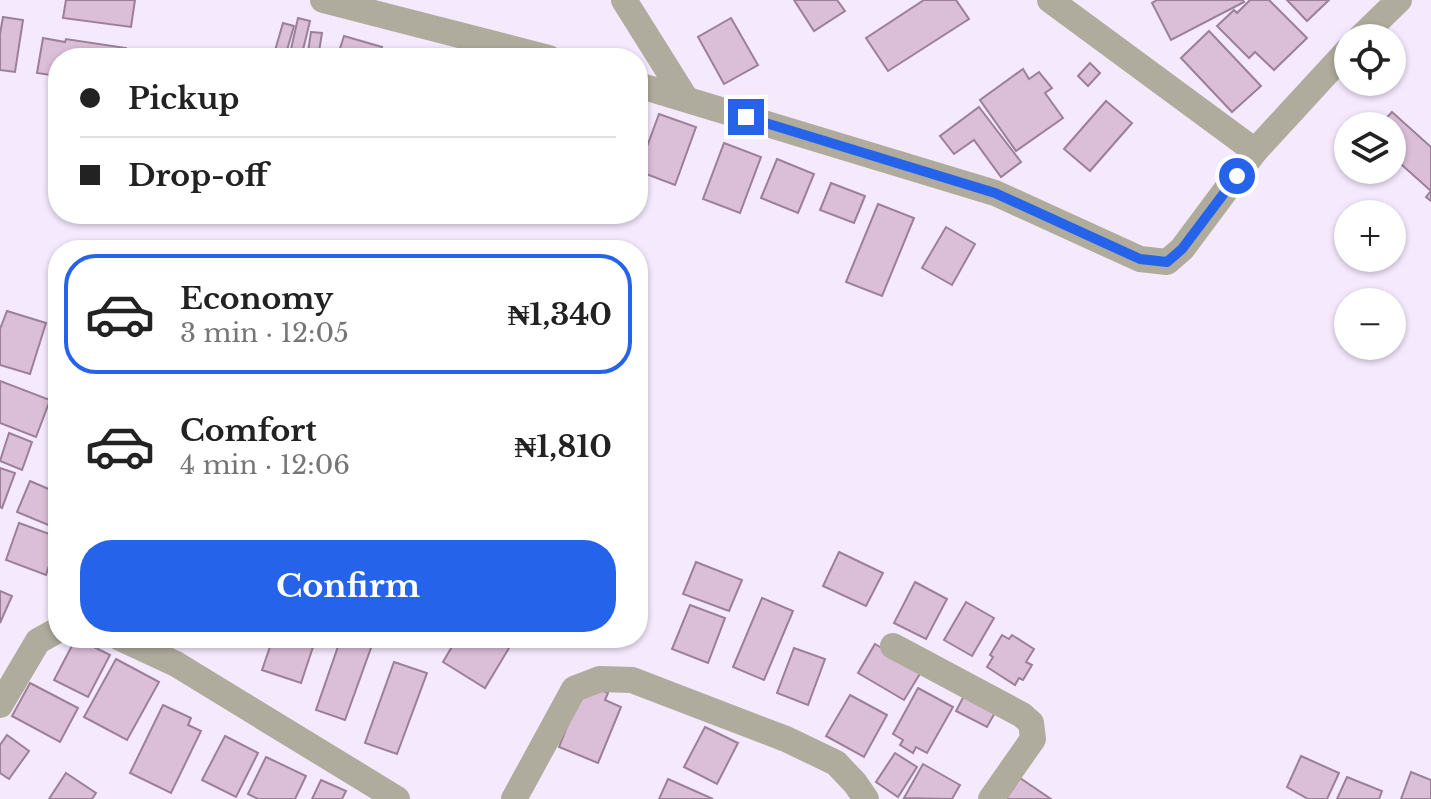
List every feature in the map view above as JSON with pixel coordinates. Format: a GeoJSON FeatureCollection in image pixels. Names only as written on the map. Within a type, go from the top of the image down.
{"type":"FeatureCollection","features":[{"type":"Feature","properties":{"kind":"street"},"geometry":{"type":"LineString","coordinates":[[323,0],[510,48]]}},
{"type":"Feature","properties":{"kind":"street"},"geometry":{"type":"LineString","coordinates":[[624,0],[686,99]]}},
{"type":"Feature","properties":{"kind":"street"},"geometry":{"type":"LineString","coordinates":[[1050,0],[1255,151]]}},
{"type":"Feature","properties":{"kind":"street"},"geometry":{"type":"LineString","coordinates":[[1374,24],[1399,0]]}},
{"type":"Feature","properties":{"kind":"street"},"geometry":{"type":"LineString","coordinates":[[648,88],[995,193],[1140,259],[1167,262],[1182,249],[1255,151],[1334,65]]}},
{"type":"Feature","properties":{"kind":"street"},"geometry":{"type":"LineString","coordinates":[[0,705],[38,641],[48,636]]}},
{"type":"Feature","properties":{"kind":"street"},"geometry":{"type":"LineString","coordinates":[[893,646],[1022,715],[1031,723],[1033,739],[991,799]]}},
{"type":"Feature","properties":{"kind":"street"},"geometry":{"type":"LineString","coordinates":[[142,648],[176,664],[397,799]]}},
{"type":"Feature","properties":{"kind":"street"},"geometry":{"type":"LineString","coordinates":[[514,799],[574,689],[600,679],[632,680],[786,739],[836,763],[866,799]]}},
{"type":"Feature","properties":{"kind":"building"},"geometry":{"type":"Polygon","coordinates":[[[66,0],[135,0],[131,27],[63,18],[66,0]]]}},
{"type":"Feature","properties":{"kind":"building"},"geometry":{"type":"Polygon","coordinates":[[[794,0],[837,0],[845,11],[814,31],[794,0]]]}},
{"type":"Feature","properties":{"kind":"building"},"geometry":{"type":"Polygon","coordinates":[[[924,0],[956,0],[969,19],[888,71],[866,38],[924,0]]]}},
{"type":"Feature","properties":{"kind":"building"},"geometry":{"type":"Polygon","coordinates":[[[1157,0],[1244,2],[1171,40],[1152,3],[1157,0]]]}},
{"type":"Feature","properties":{"kind":"building"},"geometry":{"type":"Polygon","coordinates":[[[1250,0],[1269,0],[1307,38],[1274,70],[1255,52],[1249,58],[1217,26],[1250,0]]]}},
{"type":"Feature","properties":{"kind":"building"},"geometry":{"type":"Polygon","coordinates":[[[1287,0],[1329,0],[1307,21],[1287,0]]]}},
{"type":"Feature","properties":{"kind":"building"},"geometry":{"type":"Polygon","coordinates":[[[3,17],[23,20],[15,72],[0,70],[3,17]]]}},
{"type":"Feature","properties":{"kind":"building"},"geometry":{"type":"Polygon","coordinates":[[[298,18],[310,21],[303,48],[291,48],[298,18]]]}},
{"type":"Feature","properties":{"kind":"building"},"geometry":{"type":"Polygon","coordinates":[[[731,18],[758,65],[724,84],[698,37],[731,18]]]}},
{"type":"Feature","properties":{"kind":"building"},"geometry":{"type":"Polygon","coordinates":[[[283,23],[294,26],[288,48],[276,48],[283,23]]]}},
{"type":"Feature","properties":{"kind":"building"},"geometry":{"type":"Polygon","coordinates":[[[1209,31],[1261,86],[1232,112],[1181,58],[1209,31]]]}},
{"type":"Feature","properties":{"kind":"building"},"geometry":{"type":"Polygon","coordinates":[[[311,32],[322,33],[320,48],[309,48],[311,32]]]}},
{"type":"Feature","properties":{"kind":"building"},"geometry":{"type":"Polygon","coordinates":[[[344,36],[382,47],[382,48],[340,48],[344,36]]]}},
{"type":"Feature","properties":{"kind":"building"},"geometry":{"type":"Polygon","coordinates":[[[43,38],[126,48],[48,48],[48,75],[37,73],[43,38]]]}},
{"type":"Feature","properties":{"kind":"building"},"geometry":{"type":"Polygon","coordinates":[[[1090,63],[1100,73],[1088,86],[1078,76],[1090,63]]]}},
{"type":"Feature","properties":{"kind":"building"},"geometry":{"type":"Polygon","coordinates":[[[1023,69],[1029,79],[1039,72],[1052,88],[1045,93],[1063,118],[1016,151],[980,100],[1023,69]]]}},
{"type":"Feature","properties":{"kind":"building"},"geometry":{"type":"Polygon","coordinates":[[[1106,101],[1132,123],[1090,171],[1064,149],[1106,101]]]}},
{"type":"Feature","properties":{"kind":"building"},"geometry":{"type":"Polygon","coordinates":[[[979,107],[1021,162],[1001,177],[974,140],[954,154],[940,136],[979,107]]]}},
{"type":"Feature","properties":{"kind":"building"},"geometry":{"type":"Polygon","coordinates":[[[659,114],[696,127],[675,185],[648,175],[648,144],[659,114]]]}},
{"type":"Feature","properties":{"kind":"building"},"geometry":{"type":"Polygon","coordinates":[[[1406,125],[1431,147],[1431,191],[1406,169],[1406,125]]]}},
{"type":"Feature","properties":{"kind":"building"},"geometry":{"type":"Polygon","coordinates":[[[724,143],[761,157],[740,213],[703,199],[724,143]]]}},
{"type":"Feature","properties":{"kind":"building"},"geometry":{"type":"Polygon","coordinates":[[[777,159],[814,174],[798,213],[761,198],[777,159]]]}},
{"type":"Feature","properties":{"kind":"building"},"geometry":{"type":"Polygon","coordinates":[[[831,183],[865,196],[854,223],[820,210],[831,183]]]}},
{"type":"Feature","properties":{"kind":"building"},"geometry":{"type":"Polygon","coordinates":[[[878,204],[914,218],[882,296],[846,282],[878,204]]]}},
{"type":"Feature","properties":{"kind":"building"},"geometry":{"type":"Polygon","coordinates":[[[946,227],[975,244],[952,285],[922,268],[946,227]]]}},
{"type":"Feature","properties":{"kind":"building"},"geometry":{"type":"Polygon","coordinates":[[[7,311],[46,323],[30,374],[0,365],[0,329],[7,311]]]}},
{"type":"Feature","properties":{"kind":"building"},"geometry":{"type":"Polygon","coordinates":[[[0,381],[48,399],[36,437],[0,423],[0,381]]]}},
{"type":"Feature","properties":{"kind":"building"},"geometry":{"type":"Polygon","coordinates":[[[9,433],[32,442],[22,470],[0,461],[9,433]]]}},
{"type":"Feature","properties":{"kind":"building"},"geometry":{"type":"Polygon","coordinates":[[[0,468],[15,473],[2,508],[0,507],[0,468]]]}},
{"type":"Feature","properties":{"kind":"building"},"geometry":{"type":"Polygon","coordinates":[[[30,481],[48,489],[48,525],[17,512],[30,481]]]}},
{"type":"Feature","properties":{"kind":"building"},"geometry":{"type":"Polygon","coordinates":[[[19,523],[48,533],[46,575],[6,560],[19,523]]]}},
{"type":"Feature","properties":{"kind":"building"},"geometry":{"type":"Polygon","coordinates":[[[839,552],[883,573],[866,606],[823,586],[839,552]]]}},
{"type":"Feature","properties":{"kind":"building"},"geometry":{"type":"Polygon","coordinates":[[[696,562],[742,580],[729,611],[683,594],[696,562]]]}},
{"type":"Feature","properties":{"kind":"building"},"geometry":{"type":"Polygon","coordinates":[[[915,582],[947,599],[926,639],[894,623],[915,582]]]}},
{"type":"Feature","properties":{"kind":"building"},"geometry":{"type":"Polygon","coordinates":[[[0,591],[12,596],[0,623],[0,591]]]}},
{"type":"Feature","properties":{"kind":"building"},"geometry":{"type":"Polygon","coordinates":[[[762,598],[793,611],[764,680],[733,667],[762,598]]]}},
{"type":"Feature","properties":{"kind":"building"},"geometry":{"type":"Polygon","coordinates":[[[966,602],[994,618],[972,656],[944,640],[966,602]]]}},
{"type":"Feature","properties":{"kind":"building"},"geometry":{"type":"Polygon","coordinates":[[[690,605],[725,618],[708,663],[672,649],[690,605]]]}},
{"type":"Feature","properties":{"kind":"building"},"geometry":{"type":"Polygon","coordinates":[[[1002,635],[1009,639],[1012,635],[1034,649],[1026,662],[1032,665],[1023,680],[1019,678],[1015,685],[987,667],[1002,635]]]}},
{"type":"Feature","properties":{"kind":"building"},"geometry":{"type":"Polygon","coordinates":[[[875,644],[921,672],[904,700],[858,673],[875,644]]]}},
{"type":"Feature","properties":{"kind":"building"},"geometry":{"type":"Polygon","coordinates":[[[71,648],[96,648],[110,655],[88,697],[54,680],[71,648]]]}},
{"type":"Feature","properties":{"kind":"building"},"geometry":{"type":"Polygon","coordinates":[[[270,648],[313,648],[301,683],[262,670],[270,648]]]}},
{"type":"Feature","properties":{"kind":"building"},"geometry":{"type":"Polygon","coordinates":[[[338,648],[371,648],[345,720],[316,710],[338,648]]]}},
{"type":"Feature","properties":{"kind":"building"},"geometry":{"type":"Polygon","coordinates":[[[451,648],[509,648],[485,688],[443,662],[451,648]]]}},
{"type":"Feature","properties":{"kind":"building"},"geometry":{"type":"Polygon","coordinates":[[[794,648],[825,659],[808,705],[777,693],[794,648]]]}},
{"type":"Feature","properties":{"kind":"building"},"geometry":{"type":"Polygon","coordinates":[[[116,659],[159,682],[127,740],[84,717],[116,659]]]}},
{"type":"Feature","properties":{"kind":"building"},"geometry":{"type":"Polygon","coordinates":[[[394,662],[427,673],[397,754],[365,743],[394,662]]]}},
{"type":"Feature","properties":{"kind":"building"},"geometry":{"type":"Polygon","coordinates":[[[30,683],[78,708],[60,742],[12,716],[30,683]]]}},
{"type":"Feature","properties":{"kind":"building"},"geometry":{"type":"Polygon","coordinates":[[[593,686],[608,693],[605,700],[621,707],[598,763],[559,747],[582,689],[593,686]]]}},
{"type":"Feature","properties":{"kind":"building"},"geometry":{"type":"Polygon","coordinates":[[[918,688],[953,707],[927,753],[916,747],[913,753],[900,745],[903,740],[893,734],[918,688]]]}},
{"type":"Feature","properties":{"kind":"building"},"geometry":{"type":"Polygon","coordinates":[[[966,692],[997,709],[987,727],[956,711],[966,692]]]}},
{"type":"Feature","properties":{"kind":"building"},"geometry":{"type":"Polygon","coordinates":[[[850,695],[887,715],[864,757],[826,736],[850,695]]]}},
{"type":"Feature","properties":{"kind":"building"},"geometry":{"type":"Polygon","coordinates":[[[163,705],[191,718],[188,725],[201,731],[171,793],[130,773],[163,705]]]}},
{"type":"Feature","properties":{"kind":"building"},"geometry":{"type":"Polygon","coordinates":[[[705,727],[738,743],[717,784],[684,767],[705,727]]]}},
{"type":"Feature","properties":{"kind":"building"},"geometry":{"type":"Polygon","coordinates":[[[7,735],[29,751],[9,779],[0,773],[0,745],[7,735]]]}},
{"type":"Feature","properties":{"kind":"building"},"geometry":{"type":"Polygon","coordinates":[[[225,736],[258,753],[236,797],[202,780],[225,736]]]}},
{"type":"Feature","properties":{"kind":"building"},"geometry":{"type":"Polygon","coordinates":[[[895,753],[917,767],[898,797],[876,782],[895,753]]]}},
{"type":"Feature","properties":{"kind":"building"},"geometry":{"type":"Polygon","coordinates":[[[1301,756],[1339,773],[1327,799],[1308,799],[1287,787],[1301,756]]]}},
{"type":"Feature","properties":{"kind":"building"},"geometry":{"type":"Polygon","coordinates":[[[266,757],[306,776],[295,799],[258,799],[248,794],[266,757]]]}},
{"type":"Feature","properties":{"kind":"building"},"geometry":{"type":"Polygon","coordinates":[[[923,764],[960,785],[952,799],[904,798],[923,764]]]}},
{"type":"Feature","properties":{"kind":"building"},"geometry":{"type":"Polygon","coordinates":[[[1411,772],[1431,780],[1431,799],[1401,799],[1411,772]]]}},
{"type":"Feature","properties":{"kind":"building"},"geometry":{"type":"Polygon","coordinates":[[[66,773],[96,793],[92,799],[49,799],[66,773]]]}},
{"type":"Feature","properties":{"kind":"building"},"geometry":{"type":"Polygon","coordinates":[[[1347,777],[1382,791],[1379,799],[1337,799],[1347,777]]]}},
{"type":"Feature","properties":{"kind":"building"},"geometry":{"type":"Polygon","coordinates":[[[1020,778],[1051,799],[1006,799],[1020,778]]]}},
{"type":"Feature","properties":{"kind":"building"},"geometry":{"type":"Polygon","coordinates":[[[668,779],[713,799],[659,799],[668,779]]]}},
{"type":"Feature","properties":{"kind":"building"},"geometry":{"type":"Polygon","coordinates":[[[321,780],[346,791],[342,799],[312,799],[321,780]]]}},
{"type":"Feature","properties":{"kind":"route"},"geometry":{"type":"LineString","coordinates":[[746,117],[995,193],[1140,259],[1156,262],[1167,262],[1182,249],[1237,176]]}}]}
